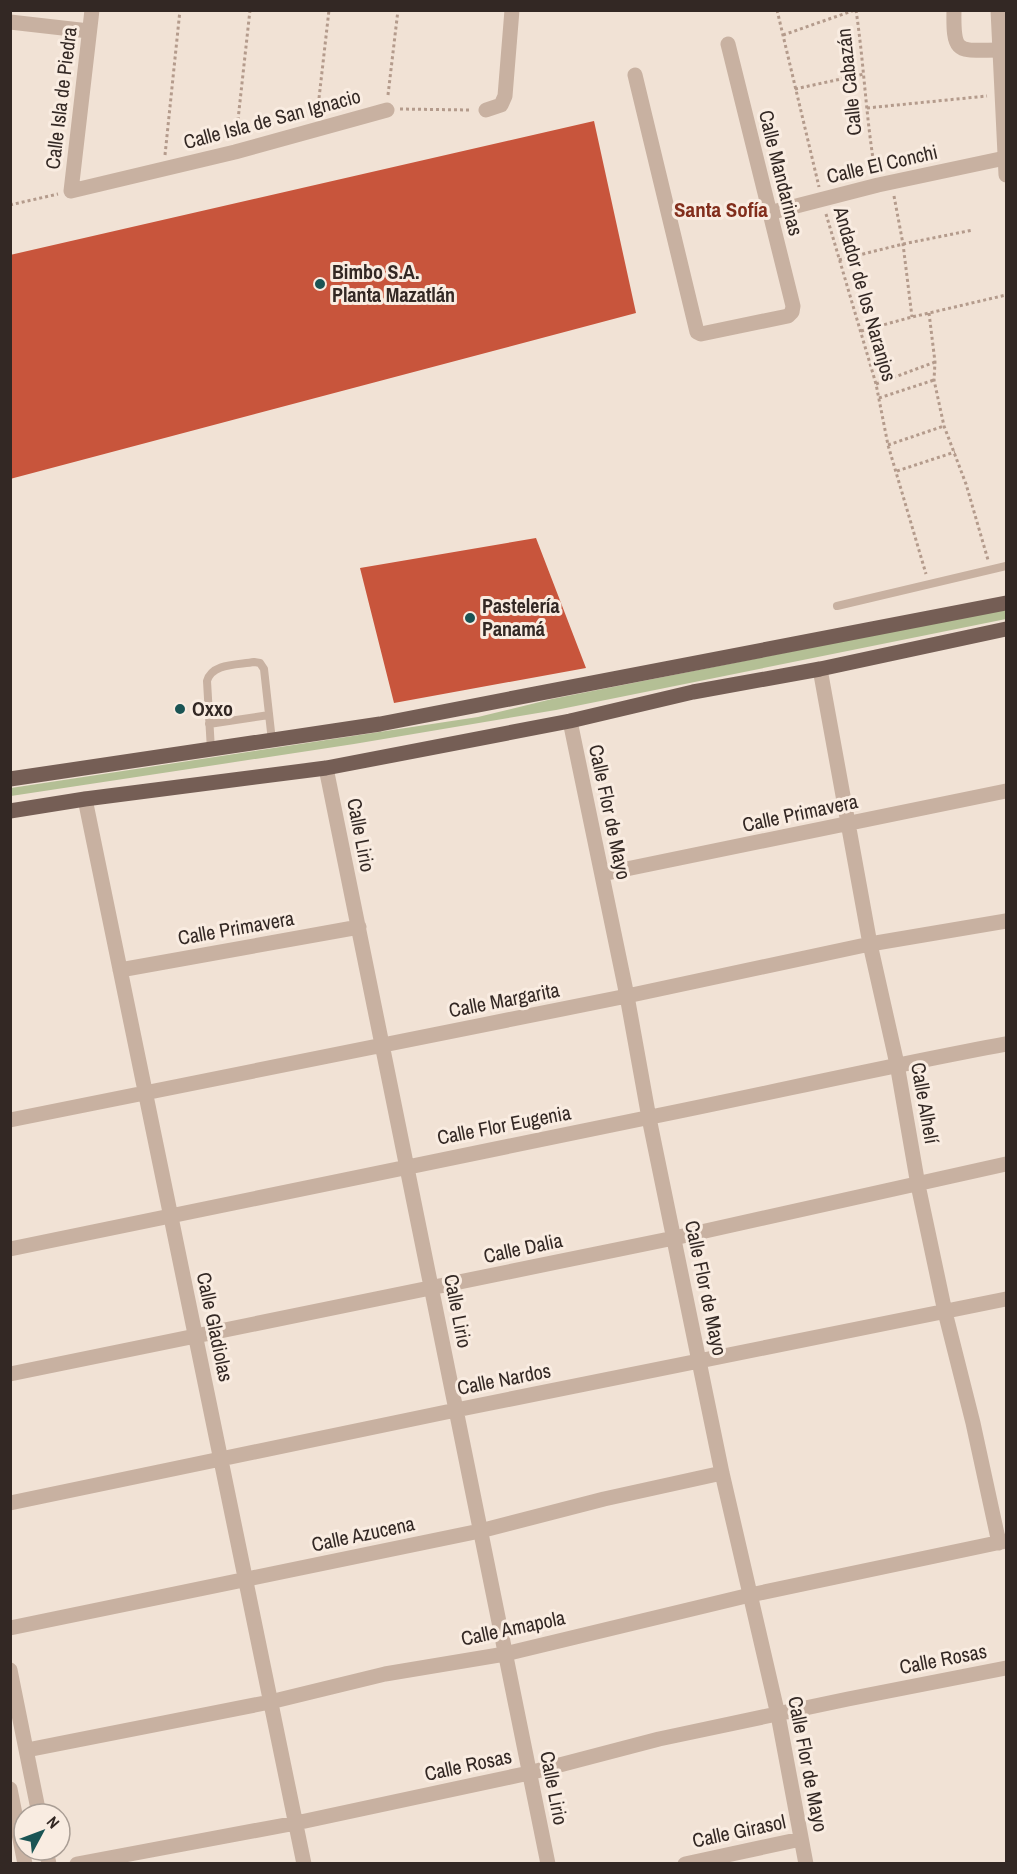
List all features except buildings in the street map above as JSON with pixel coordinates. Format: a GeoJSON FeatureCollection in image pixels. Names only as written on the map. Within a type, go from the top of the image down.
{"type":"FeatureCollection","features":[{"type":"Feature","properties":{"kind":"main road"},"geometry":{"type":"LineString","coordinates":[[10,779],[380,724],[1006,603]]}},
{"type":"Feature","properties":{"kind":"main road"},"geometry":{"type":"LineString","coordinates":[[10,811],[85,798],[326,768],[570,721],[693,692],[820,669],[1006,629]]}},
{"type":"Feature","properties":{"kind":"street","name":"Calle Isla de Piedra"},"geometry":{"type":"LineString","coordinates":[[71,190],[92,10]]}},
{"type":"Feature","properties":{"kind":"street"},"geometry":{"type":"LineString","coordinates":[[486,110],[501,105],[505,96],[512,10]]}},
{"type":"Feature","properties":{"kind":"street"},"geometry":{"type":"LineString","coordinates":[[954,10],[954,38],[957,44],[969,50],[1000,50]]}},
{"type":"Feature","properties":{"kind":"street"},"geometry":{"type":"LineString","coordinates":[[1001,13],[1000,50],[1006,176]]}},
{"type":"Feature","properties":{"kind":"street"},"geometry":{"type":"LineString","coordinates":[[10,22],[90,31]]}},
{"type":"Feature","properties":{"kind":"street","name":"Calle Mandarinas"},"geometry":{"type":"LineString","coordinates":[[635,75],[697,332],[701,334],[788,316],[793,306],[728,44]]}},
{"type":"Feature","properties":{"kind":"street","name":"Calle Isla de San Ignacio"},"geometry":{"type":"LineString","coordinates":[[71,190],[164,170],[387,110]]}},
{"type":"Feature","properties":{"kind":"street","name":"Calle El Conchi"},"geometry":{"type":"LineString","coordinates":[[769,213],[885,184],[1005,158]]}},
{"type":"Feature","properties":{"kind":"street","name":"Calle Alhelí"},"geometry":{"type":"LineString","coordinates":[[820,669],[870,944],[897,1064],[918,1185],[945,1312],[1003,1542]]}},
{"type":"Feature","properties":{"kind":"street","name":"Calle Flor de Mayo"},"geometry":{"type":"LineString","coordinates":[[570,721],[627,996],[649,1118],[723,1473],[778,1715],[806,1863]]}},
{"type":"Feature","properties":{"kind":"street","name":"Calle Lirio"},"geometry":{"type":"LineString","coordinates":[[326,768],[548,1863]]}},
{"type":"Feature","properties":{"kind":"street","name":"Calle Primavera"},"geometry":{"type":"LineString","coordinates":[[602,874],[1006,791]]}},
{"type":"Feature","properties":{"kind":"street","name":"Calle Gladiolas"},"geometry":{"type":"LineString","coordinates":[[85,798],[304,1863]]}},
{"type":"Feature","properties":{"kind":"street","name":"Calle Margarita"},"geometry":{"type":"LineString","coordinates":[[10,1120],[383,1046],[870,944],[1006,921]]}},
{"type":"Feature","properties":{"kind":"street","name":"Calle Primavera"},"geometry":{"type":"LineString","coordinates":[[120,970],[359,927]]}},
{"type":"Feature","properties":{"kind":"street","name":"Calle Flor Eugenia"},"geometry":{"type":"LineString","coordinates":[[10,1249],[649,1118],[897,1064],[1006,1044]]}},
{"type":"Feature","properties":{"kind":"street","name":"Calle Dalia"},"geometry":{"type":"LineString","coordinates":[[10,1374],[674,1238],[1006,1164]]}},
{"type":"Feature","properties":{"kind":"street","name":"Calle Nardos"},"geometry":{"type":"LineString","coordinates":[[10,1503],[1006,1299]]}},
{"type":"Feature","properties":{"kind":"street","name":"Calle Azucena"},"geometry":{"type":"LineString","coordinates":[[10,1628],[480,1531],[604,1499],[723,1473]]}},
{"type":"Feature","properties":{"kind":"street","name":"Calle Amapola"},"geometry":{"type":"LineString","coordinates":[[27,1750],[270,1702],[385,1674],[505,1654],[750,1595],[1003,1542]]}},
{"type":"Feature","properties":{"kind":"street","name":"Calle Rosas"},"geometry":{"type":"LineString","coordinates":[[77,1863],[296,1823],[529,1773],[659,1739],[1006,1668]]}},
{"type":"Feature","properties":{"kind":"street"},"geometry":{"type":"LineString","coordinates":[[10,1670],[37,1802]]}},
{"type":"Feature","properties":{"kind":"street"},"geometry":{"type":"LineString","coordinates":[[10,1790],[25,1863]]}},
{"type":"Feature","properties":{"kind":"street","name":"Calle Girasol"},"geometry":{"type":"LineString","coordinates":[[685,1863],[801,1839]]}},
{"type":"Feature","properties":{"kind":"lane"},"geometry":{"type":"LineString","coordinates":[[837,606],[1006,566]]}},
{"type":"Feature","properties":{"kind":"lane"},"geometry":{"type":"LineString","coordinates":[[211,750],[207,681],[209,673],[215,669],[254,662],[260,663],[264,669],[272,741]]}},
{"type":"Feature","properties":{"kind":"lane"},"geometry":{"type":"LineString","coordinates":[[209,724],[269,715]]}},
{"type":"Feature","properties":{"kind":"path"},"geometry":{"type":"LineString","coordinates":[[164,170],[180,10]]}},
{"type":"Feature","properties":{"kind":"path"},"geometry":{"type":"LineString","coordinates":[[235,152],[250,10]]}},
{"type":"Feature","properties":{"kind":"path"},"geometry":{"type":"LineString","coordinates":[[316,130],[329,10]]}},
{"type":"Feature","properties":{"kind":"path"},"geometry":{"type":"LineString","coordinates":[[387,110],[398,10]]}},
{"type":"Feature","properties":{"kind":"path","name":"Andador de los Naranjos"},"geometry":{"type":"LineString","coordinates":[[777,10],[821,199],[876,384],[888,445],[929,585]]}},
{"type":"Feature","properties":{"kind":"path"},"geometry":{"type":"LineString","coordinates":[[783,35],[855,10]]}},
{"type":"Feature","properties":{"kind":"path","name":"Calle Cabazán"},"geometry":{"type":"LineString","coordinates":[[855,10],[864,74],[868,131],[903,244],[912,317]]}},
{"type":"Feature","properties":{"kind":"path"},"geometry":{"type":"LineString","coordinates":[[795,89],[864,74]]}},
{"type":"Feature","properties":{"kind":"path"},"geometry":{"type":"LineString","coordinates":[[867,108],[1002,94]]}},
{"type":"Feature","properties":{"kind":"path","name":"Calle Isla de San Ignacio"},"geometry":{"type":"LineString","coordinates":[[387,110],[486,110]]}},
{"type":"Feature","properties":{"kind":"path"},"geometry":{"type":"LineString","coordinates":[[10,205],[71,190]]}},
{"type":"Feature","properties":{"kind":"path"},"geometry":{"type":"LineString","coordinates":[[839,260],[974,230]]}},
{"type":"Feature","properties":{"kind":"path"},"geometry":{"type":"LineString","coordinates":[[861,331],[1006,295]]}},
{"type":"Feature","properties":{"kind":"path"},"geometry":{"type":"LineString","coordinates":[[929,313],[935,362],[934,380],[944,426],[955,452],[990,568]]}},
{"type":"Feature","properties":{"kind":"path"},"geometry":{"type":"LineString","coordinates":[[876,384],[935,362]]}},
{"type":"Feature","properties":{"kind":"path"},"geometry":{"type":"LineString","coordinates":[[879,398],[934,380]]}},
{"type":"Feature","properties":{"kind":"path"},"geometry":{"type":"LineString","coordinates":[[888,445],[944,426]]}},
{"type":"Feature","properties":{"kind":"path"},"geometry":{"type":"LineString","coordinates":[[897,471],[955,452]]}},
{"type":"Feature","properties":{"kind":"green space"},"geometry":{"type":"Polygon","coordinates":[[[1006,609],[1006,619],[556,710],[354,744],[11,796],[11,788],[478,717],[552,699],[1006,609]]]}},
{"type":"Feature","properties":{"kind":"place","name":"Bimbo S.A. Planta Mazatlán"},"geometry":{"type":"Point","coordinates":[320,284]}},
{"type":"Feature","properties":{"kind":"place","name":"Pastelería Panamá"},"geometry":{"type":"Point","coordinates":[470,618]}},
{"type":"Feature","properties":{"kind":"place","name":"Oxxo"},"geometry":{"type":"Point","coordinates":[180,709]}},
{"type":"Feature","properties":{"kind":"district","name":"Santa Sofía"},"geometry":{"type":"Point","coordinates":[721,210]}}]}
